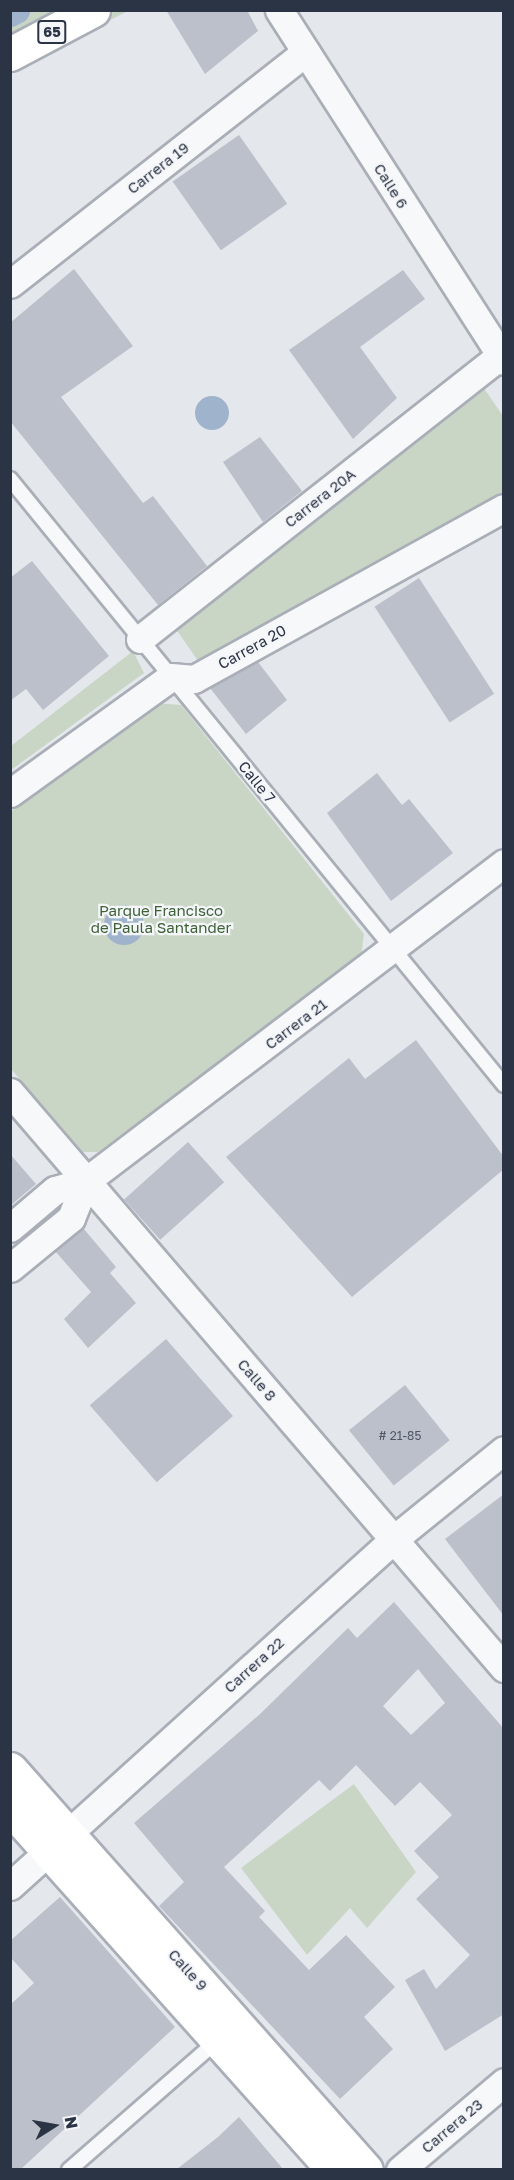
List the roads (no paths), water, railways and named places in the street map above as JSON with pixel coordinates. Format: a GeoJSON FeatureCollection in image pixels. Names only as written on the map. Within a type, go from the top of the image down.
{"type":"FeatureCollection","features":[{"type":"Feature","properties":{"kind":"main road","name":"65"},"geometry":{"type":"LineString","coordinates":[[10,54],[93,10]]}},
{"type":"Feature","properties":{"kind":"main road","name":"Calle 9"},"geometry":{"type":"LineString","coordinates":[[10,1769],[58,1843],[218,2040],[334,2169]]}},
{"type":"Feature","properties":{"kind":"main road","name":"Calle 9"},"geometry":{"type":"LineString","coordinates":[[10,1808],[58,1843],[366,2169]]}},
{"type":"Feature","properties":{"kind":"street","name":"Calle 6"},"geometry":{"type":"LineString","coordinates":[[279,10],[502,359]]}},
{"type":"Feature","properties":{"kind":"street","name":"Carrera 19"},"geometry":{"type":"LineString","coordinates":[[10,284],[306,52]]}},
{"type":"Feature","properties":{"kind":"street","name":"Carrera 20A"},"geometry":{"type":"LineString","coordinates":[[140,639],[502,359]]}},
{"type":"Feature","properties":{"kind":"street","name":"Carrera 20"},"geometry":{"type":"LineString","coordinates":[[171,676],[194,678],[504,508]]}},
{"type":"Feature","properties":{"kind":"street"},"geometry":{"type":"LineString","coordinates":[[10,793],[171,676]]}},
{"type":"Feature","properties":{"kind":"street","name":"Carrera 21"},"geometry":{"type":"LineString","coordinates":[[10,1228],[55,1190],[86,1181],[395,951],[504,863]]}},
{"type":"Feature","properties":{"kind":"street","name":"Calle 8"},"geometry":{"type":"LineString","coordinates":[[10,1092],[504,1668]]}},
{"type":"Feature","properties":{"kind":"street"},"geometry":{"type":"LineString","coordinates":[[10,1268],[71,1218],[86,1181]]}},
{"type":"Feature","properties":{"kind":"street","name":"Carrera 22"},"geometry":{"type":"LineString","coordinates":[[10,1886],[394,1539],[504,1450]]}},
{"type":"Feature","properties":{"kind":"street","name":"Carrera 23"},"geometry":{"type":"LineString","coordinates":[[400,2169],[504,2082]]}},
{"type":"Feature","properties":{"kind":"lane","name":"Calle 7"},"geometry":{"type":"LineString","coordinates":[[10,479],[504,1085]]}},
{"type":"Feature","properties":{"kind":"lane"},"geometry":{"type":"LineString","coordinates":[[69,2169],[218,2040]]}},
{"type":"Feature","properties":{"kind":"water"},"geometry":{"type":"Polygon","coordinates":[[[212,396],[224,401],[229,413],[224,425],[212,430],[200,425],[195,413],[200,401],[212,396]]]}},
{"type":"Feature","properties":{"kind":"water"},"geometry":{"type":"Polygon","coordinates":[[[124,905],[138,911],[144,925],[138,939],[124,945],[110,939],[104,925],[110,911],[124,905]]]}},
{"type":"Feature","properties":{"kind":"waterway"},"geometry":{"type":"LineString","coordinates":[[10,13],[16,10]]}},
{"type":"Feature","properties":{"kind":"park label","name":"Parque Francisco de Paula Santander"},"geometry":{"type":"Point","coordinates":[161,918]}}]}
